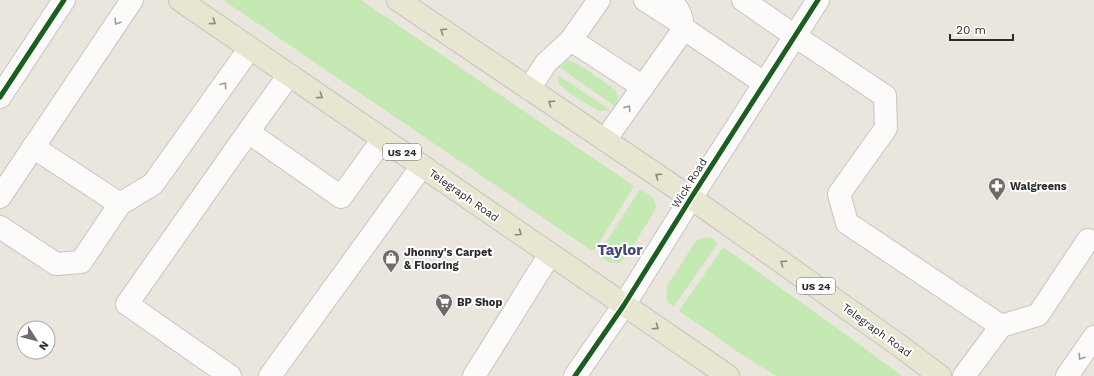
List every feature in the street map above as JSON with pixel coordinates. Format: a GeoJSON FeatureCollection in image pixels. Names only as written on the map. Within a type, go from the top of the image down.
{"type":"FeatureCollection","features":[{"type":"Feature","properties":{"kind":"main road","name":"Telegraph Road"},"geometry":{"type":"LineString","coordinates":[[180,0],[728,376]]}},
{"type":"Feature","properties":{"kind":"main road","name":"Telegraph Road"},"geometry":{"type":"LineString","coordinates":[[398,0],[691,198],[940,376]]}},
{"type":"Feature","properties":{"kind":"street"},"geometry":{"type":"LineString","coordinates":[[0,96],[64,0]]}},
{"type":"Feature","properties":{"kind":"street"},"geometry":{"type":"LineString","coordinates":[[0,197],[132,0]]}},
{"type":"Feature","properties":{"kind":"street"},"geometry":{"type":"LineString","coordinates":[[573,37],[599,0]]}},
{"type":"Feature","properties":{"kind":"street"},"geometry":{"type":"LineString","coordinates":[[529,89],[546,63],[573,37],[590,25],[608,0]]}},
{"type":"Feature","properties":{"kind":"street"},"geometry":{"type":"LineString","coordinates":[[645,0],[764,83]]}},
{"type":"Feature","properties":{"kind":"street"},"geometry":{"type":"LineString","coordinates":[[605,140],[678,38],[683,27],[676,5],[668,0]]}},
{"type":"Feature","properties":{"kind":"street"},"geometry":{"type":"LineString","coordinates":[[743,0],[886,96],[886,128],[839,194],[847,223],[1002,326]]}},
{"type":"Feature","properties":{"kind":"street","name":"Wick Road"},"geometry":{"type":"LineString","coordinates":[[575,376],[624,305],[818,0]]}},
{"type":"Feature","properties":{"kind":"street"},"geometry":{"type":"LineString","coordinates":[[573,37],[643,86]]}},
{"type":"Feature","properties":{"kind":"street"},"geometry":{"type":"LineString","coordinates":[[0,227],[56,264],[81,262],[120,204],[153,184],[250,48]]}},
{"type":"Feature","properties":{"kind":"street"},"geometry":{"type":"LineString","coordinates":[[230,376],[127,304],[289,75]]}},
{"type":"Feature","properties":{"kind":"street"},"geometry":{"type":"LineString","coordinates":[[248,132],[341,197],[384,139]]}},
{"type":"Feature","properties":{"kind":"street"},"geometry":{"type":"LineString","coordinates":[[33,147],[120,204]]}},
{"type":"Feature","properties":{"kind":"street"},"geometry":{"type":"LineString","coordinates":[[270,376],[422,166]]}},
{"type":"Feature","properties":{"kind":"street"},"geometry":{"type":"LineString","coordinates":[[964,376],[1002,326],[1038,314],[1088,240]]}},
{"type":"Feature","properties":{"kind":"street"},"geometry":{"type":"LineString","coordinates":[[474,376],[550,254]]}},
{"type":"Feature","properties":{"kind":"street"},"geometry":{"type":"LineString","coordinates":[[1067,376],[1094,337]]}},
{"type":"Feature","properties":{"kind":"green space"},"geometry":{"type":"Polygon","coordinates":[[[223,0],[361,0],[634,186],[596,248],[592,251],[223,0]]]}},
{"type":"Feature","properties":{"kind":"green space"},"geometry":{"type":"Polygon","coordinates":[[[567,60],[578,64],[616,90],[618,97],[615,106],[560,68],[567,60]]]}},
{"type":"Feature","properties":{"kind":"green space"},"geometry":{"type":"Polygon","coordinates":[[[558,75],[610,110],[599,111],[572,95],[559,84],[558,75]]]}},
{"type":"Feature","properties":{"kind":"green space"},"geometry":{"type":"Polygon","coordinates":[[[640,189],[653,197],[656,206],[654,212],[629,252],[620,263],[610,263],[598,255],[640,189]]]}},
{"type":"Feature","properties":{"kind":"green space"},"geometry":{"type":"Polygon","coordinates":[[[705,237],[711,238],[718,243],[674,306],[669,303],[666,298],[667,286],[696,241],[705,237]]]}},
{"type":"Feature","properties":{"kind":"green space"},"geometry":{"type":"Polygon","coordinates":[[[723,247],[902,376],[776,376],[679,311],[723,247]]]}},
{"type":"Feature","properties":{"kind":"cycle path"},"geometry":{"type":"LineString","coordinates":[[0,97],[64,0]]}},
{"type":"Feature","properties":{"kind":"cycle path"},"geometry":{"type":"LineString","coordinates":[[575,376],[624,305],[818,0]]}},
{"type":"Feature","properties":{"kind":"place","name":"Walgreens"},"geometry":{"type":"Point","coordinates":[997,201]}},
{"type":"Feature","properties":{"kind":"place","name":"Jhonny's Carpet & Flooring"},"geometry":{"type":"Point","coordinates":[391,273]}},
{"type":"Feature","properties":{"kind":"place","name":"BP Shop"},"geometry":{"type":"Point","coordinates":[444,317]}},
{"type":"Feature","properties":{"kind":"district","name":"Taylor"},"geometry":{"type":"Point","coordinates":[620,250]}}]}
